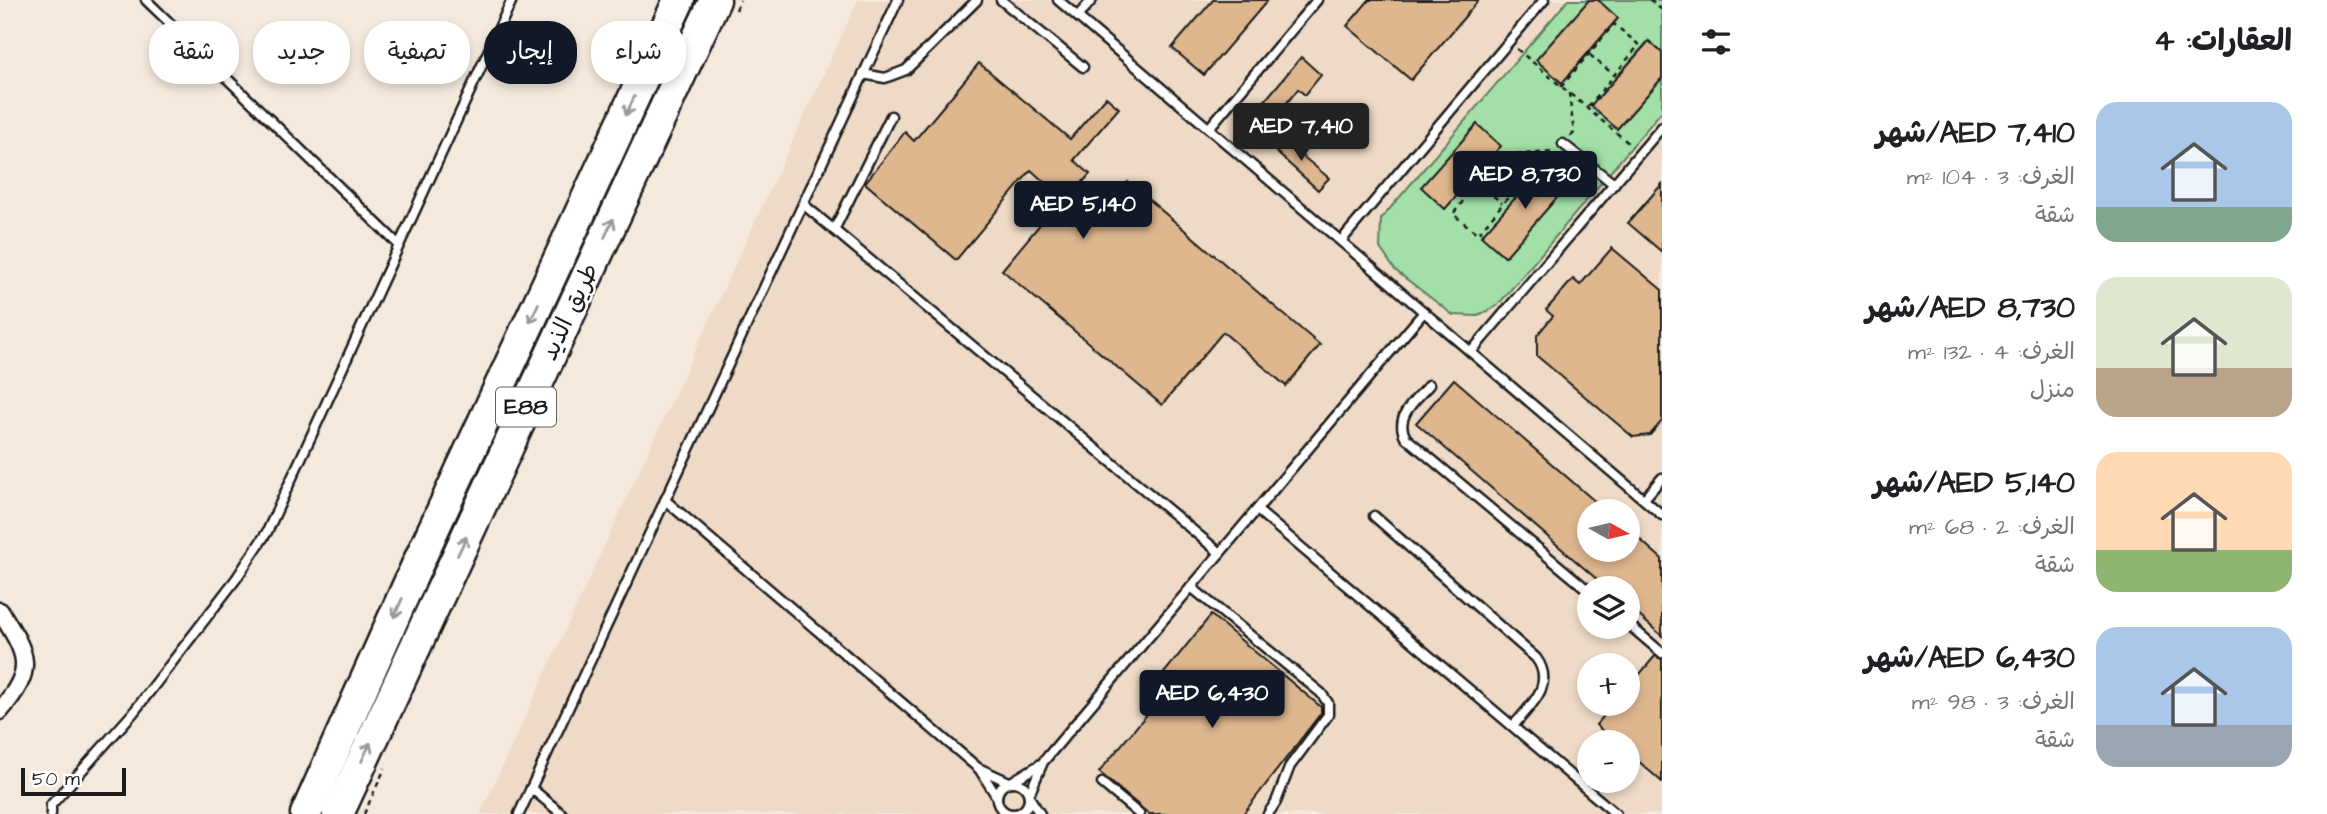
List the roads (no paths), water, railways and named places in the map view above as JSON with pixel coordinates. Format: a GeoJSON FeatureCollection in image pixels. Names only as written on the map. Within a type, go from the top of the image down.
{"type":"FeatureCollection","features":[{"type":"Feature","properties":{"kind":"highway","name":"طريق الذيد"},"geometry":{"type":"LineString","coordinates":[[306,814],[428,542],[679,0]]}},
{"type":"Feature","properties":{"kind":"highway","name":"طريق الذيد"},"geometry":{"type":"LineString","coordinates":[[338,814],[715,0]]}},
{"type":"Feature","properties":{"kind":"street"},"geometry":{"type":"LineString","coordinates":[[0,611],[18,640],[24,659],[21,684],[4,707]]}},
{"type":"Feature","properties":{"kind":"lane"},"geometry":{"type":"LineString","coordinates":[[146,0],[399,245]]}},
{"type":"Feature","properties":{"kind":"lane"},"geometry":{"type":"LineString","coordinates":[[51,814],[51,805],[133,713],[258,548],[276,515],[512,0]]}},
{"type":"Feature","properties":{"kind":"lane"},"geometry":{"type":"LineString","coordinates":[[519,814],[898,0]]}},
{"type":"Feature","properties":{"kind":"lane"},"geometry":{"type":"LineString","coordinates":[[863,74],[885,78],[906,70],[977,0]]}},
{"type":"Feature","properties":{"kind":"lane"},"geometry":{"type":"LineString","coordinates":[[1001,0],[1083,67]]}},
{"type":"Feature","properties":{"kind":"lane"},"geometry":{"type":"LineString","coordinates":[[1058,0],[1662,515]]}},
{"type":"Feature","properties":{"kind":"lane"},"geometry":{"type":"LineString","coordinates":[[1078,16],[1092,0]]}},
{"type":"Feature","properties":{"kind":"lane"},"geometry":{"type":"LineString","coordinates":[[1209,128],[1317,0]]}},
{"type":"Feature","properties":{"kind":"lane"},"geometry":{"type":"LineString","coordinates":[[1341,241],[1544,0]]}},
{"type":"Feature","properties":{"kind":"lane"},"geometry":{"type":"LineString","coordinates":[[834,230],[891,116]]}},
{"type":"Feature","properties":{"kind":"lane"},"geometry":{"type":"LineString","coordinates":[[1471,352],[1662,128]]}},
{"type":"Feature","properties":{"kind":"lane"},"geometry":{"type":"LineString","coordinates":[[1563,144],[1614,184]]}},
{"type":"Feature","properties":{"kind":"lane"},"geometry":{"type":"LineString","coordinates":[[803,204],[1220,553]]}},
{"type":"Feature","properties":{"kind":"lane"},"geometry":{"type":"LineString","coordinates":[[978,768],[1003,811],[1014,814],[1025,808],[1043,762],[1424,312]]}},
{"type":"Feature","properties":{"kind":"lane"},"geometry":{"type":"LineString","coordinates":[[1429,385],[1402,418],[1401,425],[1406,438],[1577,582]]}},
{"type":"Feature","properties":{"kind":"lane"},"geometry":{"type":"LineString","coordinates":[[1644,499],[1662,478]]}},
{"type":"Feature","properties":{"kind":"lane"},"geometry":{"type":"LineString","coordinates":[[665,500],[978,768],[1024,787],[1040,814]]}},
{"type":"Feature","properties":{"kind":"lane"},"geometry":{"type":"LineString","coordinates":[[1257,510],[1616,814]]}},
{"type":"Feature","properties":{"kind":"lane"},"geometry":{"type":"LineString","coordinates":[[1374,516],[1542,666],[1544,687],[1513,726]]}},
{"type":"Feature","properties":{"kind":"lane"},"geometry":{"type":"LineString","coordinates":[[1191,587],[1321,693],[1328,703],[1328,715],[1290,766],[1276,802],[1268,814]]}},
{"type":"Feature","properties":{"kind":"lane"},"geometry":{"type":"LineString","coordinates":[[1640,634],[1662,653]]}},
{"type":"Feature","properties":{"kind":"lane"},"geometry":{"type":"LineString","coordinates":[[993,814],[1000,787],[1043,762]]}},
{"type":"Feature","properties":{"kind":"lane"},"geometry":{"type":"LineString","coordinates":[[1102,783],[1139,814]]}},
{"type":"Feature","properties":{"kind":"lane"},"geometry":{"type":"LineString","coordinates":[[531,788],[562,814]]}}]}
